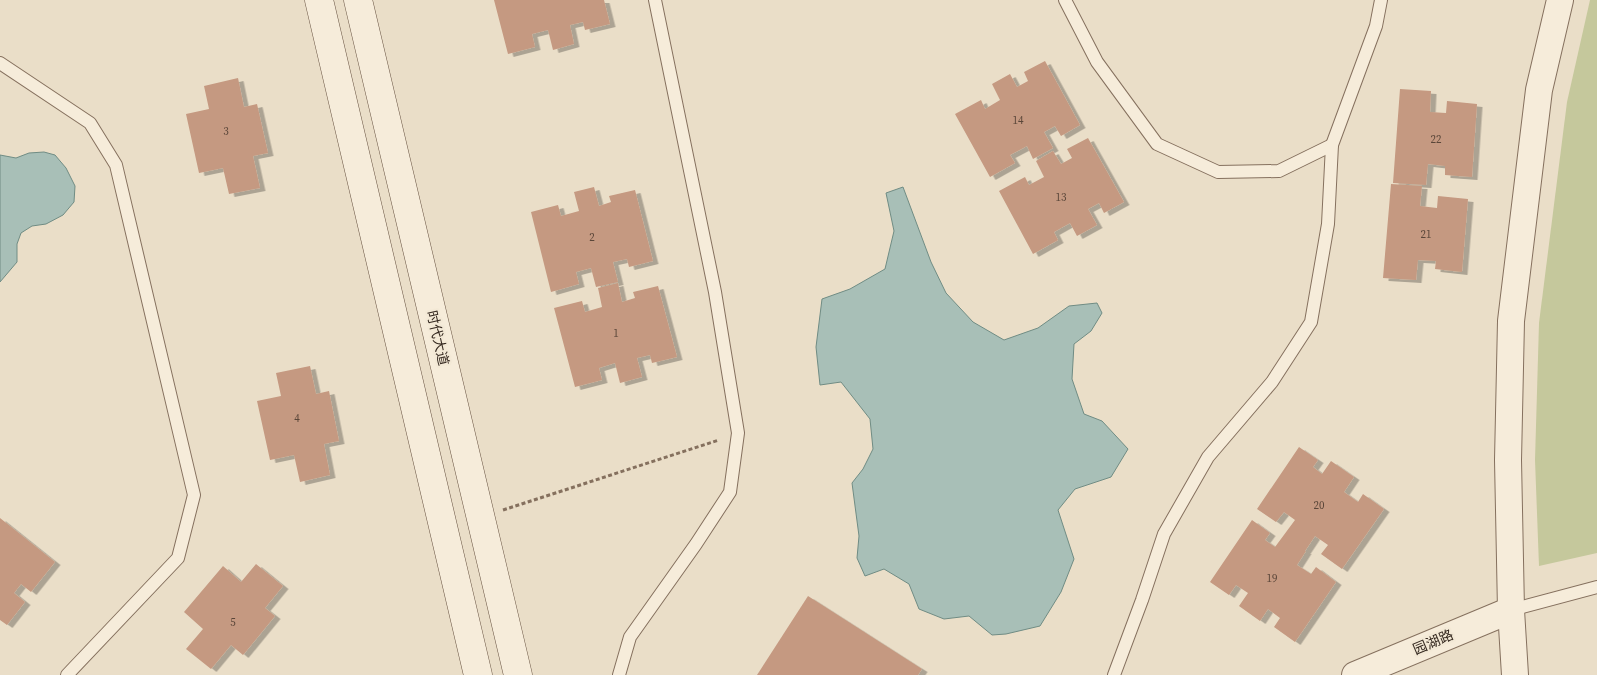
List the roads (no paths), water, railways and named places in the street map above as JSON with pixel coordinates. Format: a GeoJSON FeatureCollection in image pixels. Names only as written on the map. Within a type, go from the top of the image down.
{"type":"FeatureCollection","features":[{"type":"Feature","properties":{"kind":"main road"},"geometry":{"type":"LineString","coordinates":[[320,0],[478,675]]}},
{"type":"Feature","properties":{"kind":"main road","name":"时代大道"},"geometry":{"type":"LineString","coordinates":[[358,0],[518,675]]}},
{"type":"Feature","properties":{"kind":"street"},"geometry":{"type":"LineString","coordinates":[[1515,675],[1511,610],[1508,460],[1511,321],[1539,90],[1560,0]]}},
{"type":"Feature","properties":{"kind":"street","name":"园湖路"},"geometry":{"type":"LineString","coordinates":[[1355,675],[1511,610]]}},
{"type":"Feature","properties":{"kind":"lane"},"geometry":{"type":"LineString","coordinates":[[619,675],[630,637],[730,492],[738,434],[715,292],[655,0]]}},
{"type":"Feature","properties":{"kind":"lane"},"geometry":{"type":"LineString","coordinates":[[1065,0],[1097,62],[1157,144],[1218,172],[1279,171],[1332,144]]}},
{"type":"Feature","properties":{"kind":"lane"},"geometry":{"type":"LineString","coordinates":[[1114,675],[1164,534],[1208,457],[1272,382],[1311,322],[1328,224],[1332,144],[1376,26],[1381,0]]}},
{"type":"Feature","properties":{"kind":"lane"},"geometry":{"type":"LineString","coordinates":[[0,63],[90,123],[116,165],[194,495],[178,558],[67,675]]}},
{"type":"Feature","properties":{"kind":"lane"},"geometry":{"type":"LineString","coordinates":[[1511,610],[1597,587]]}},
{"type":"Feature","properties":{"kind":"water"},"geometry":{"type":"Polygon","coordinates":[[[44,152],[55,155],[66,168],[75,186],[74,202],[63,215],[46,224],[32,226],[21,233],[17,244],[17,262],[0,282],[0,155],[16,158],[29,153],[44,152]]]}},
{"type":"Feature","properties":{"kind":"water"},"geometry":{"type":"Polygon","coordinates":[[[903,187],[931,262],[946,293],[973,322],[1004,340],[1038,328],[1069,306],[1097,303],[1102,313],[1091,331],[1074,344],[1072,379],[1084,414],[1102,421],[1128,449],[1111,477],[1075,489],[1058,510],[1074,559],[1061,592],[1040,626],[1006,634],[992,635],[969,616],[944,619],[919,609],[909,584],[884,569],[865,576],[857,558],[859,536],[852,483],[863,469],[873,449],[870,419],[841,382],[820,385],[816,347],[822,299],[850,289],[885,269],[894,231],[886,193],[903,187]]]}}]}
